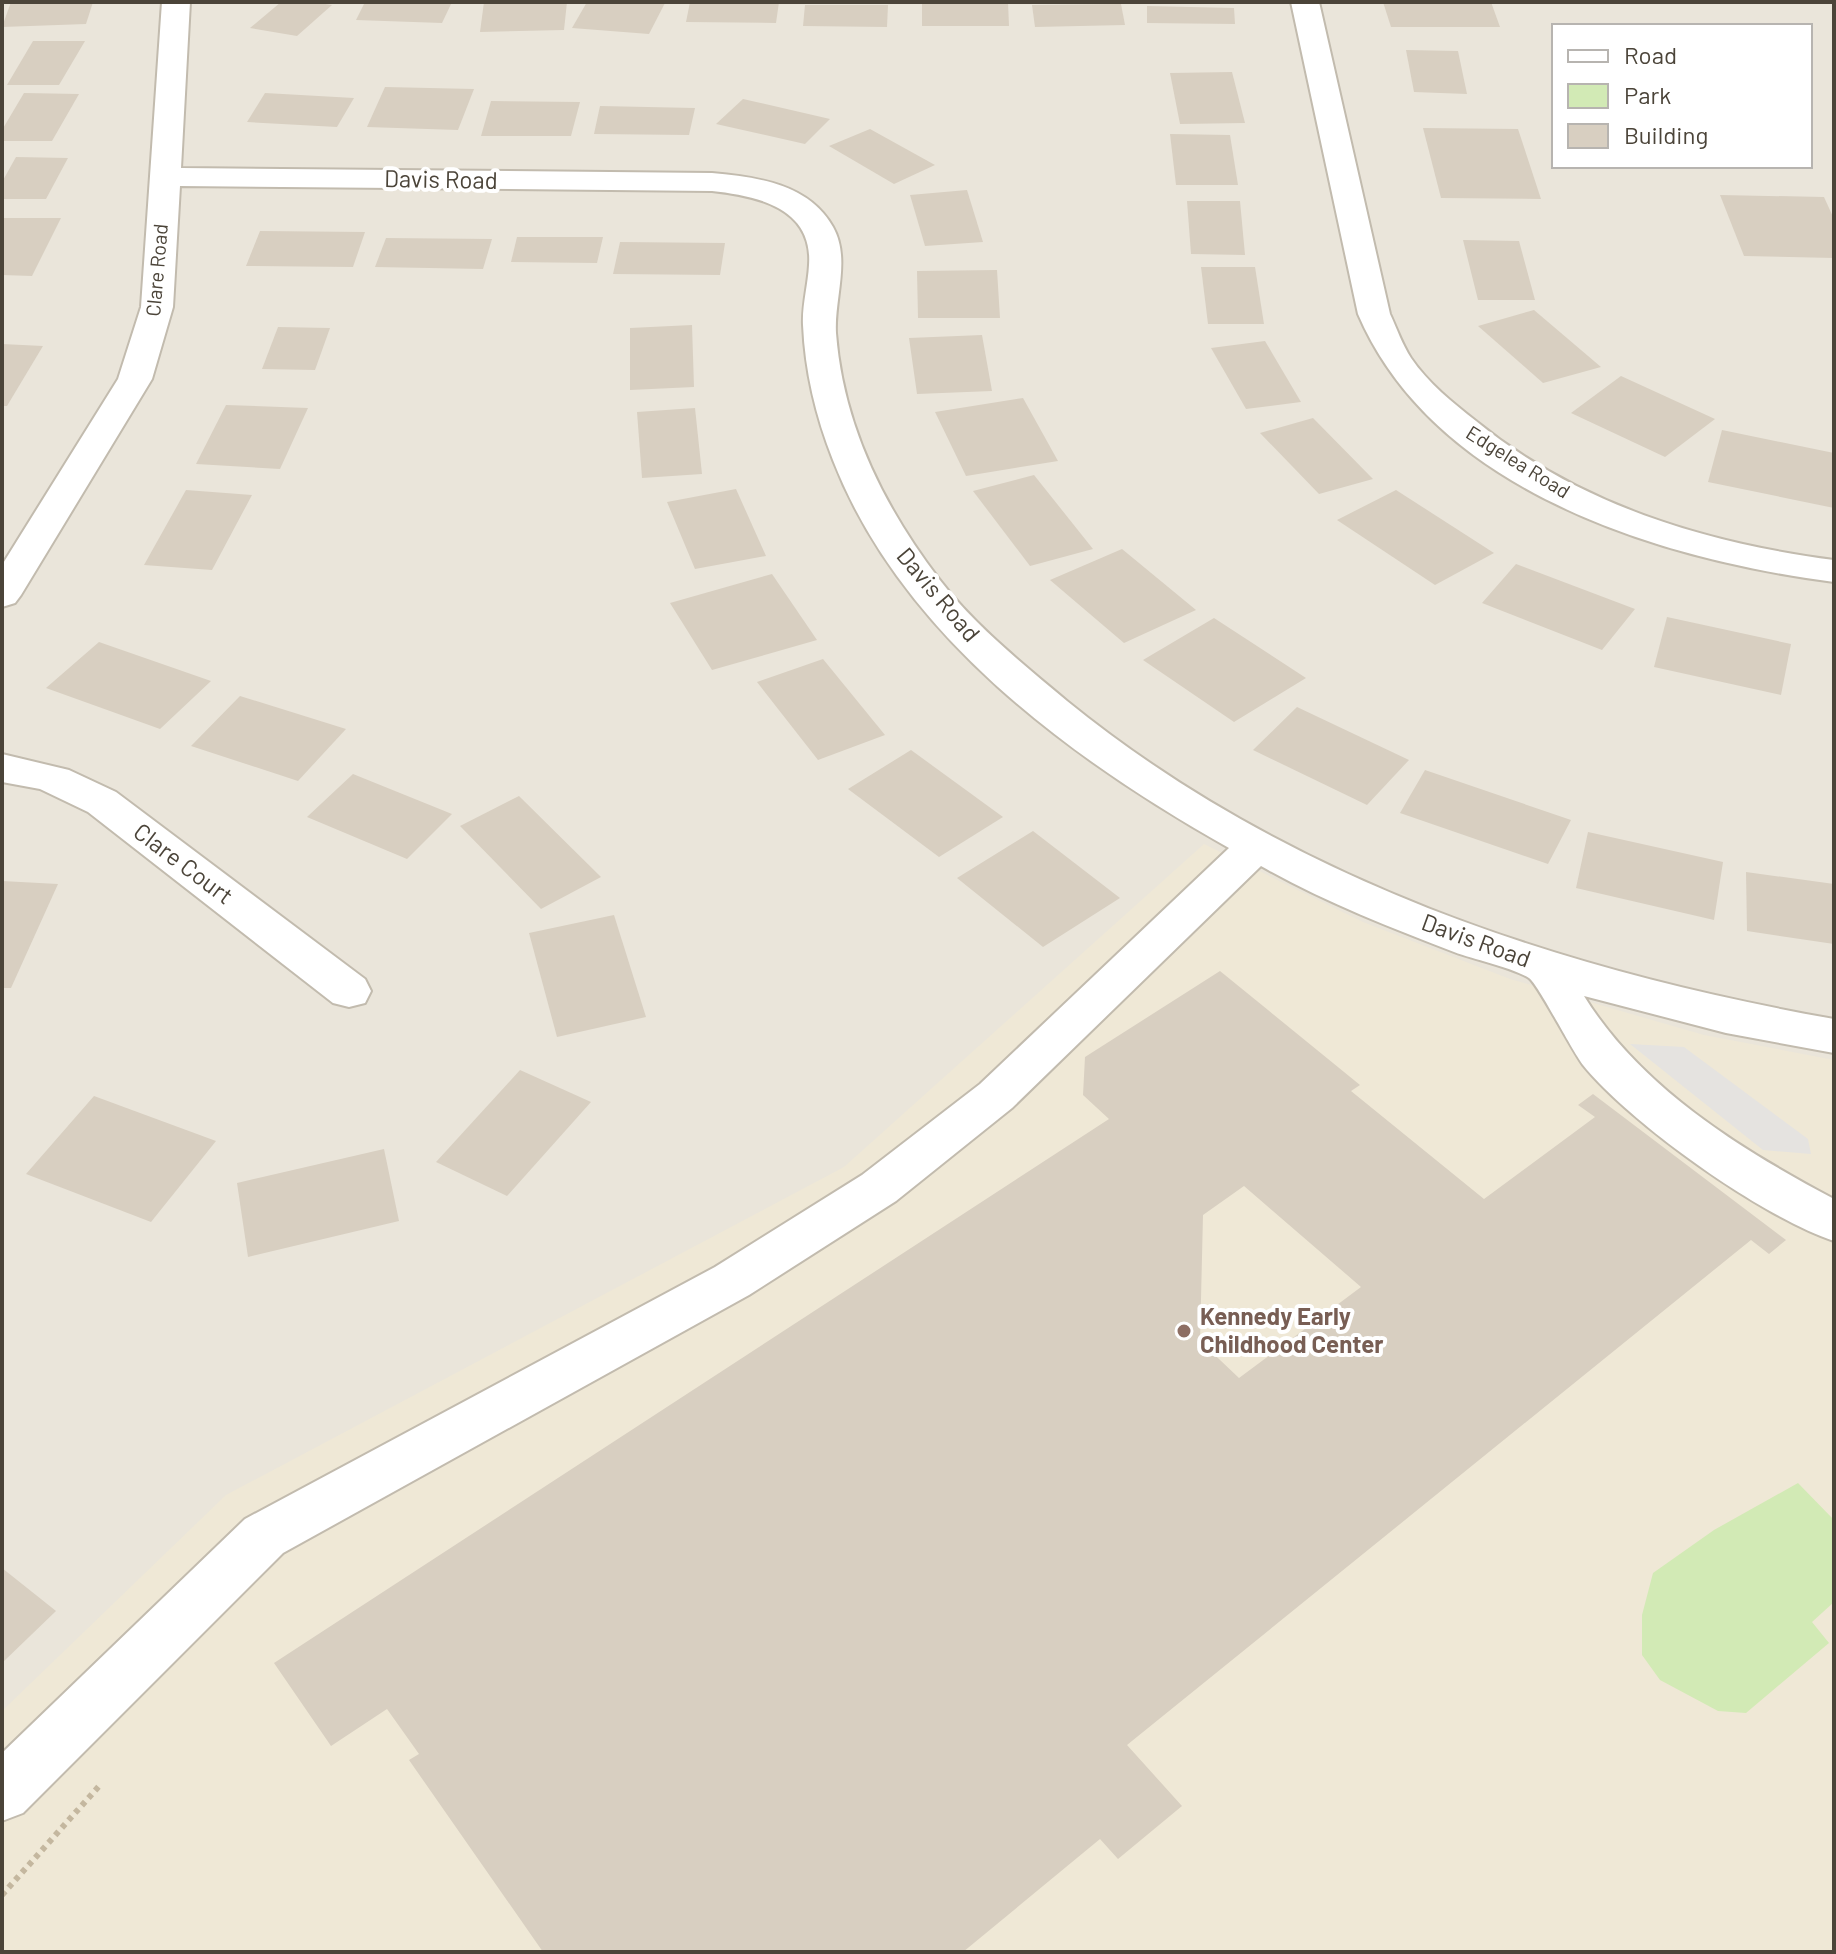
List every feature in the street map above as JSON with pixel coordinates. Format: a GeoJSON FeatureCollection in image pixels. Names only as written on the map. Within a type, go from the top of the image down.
{"type":"FeatureCollection","features":[{"type":"Feature","properties":{"kind":"street","name":"Clare Road"},"geometry":{"type":"LineString","coordinates":[[2,595],[135,379],[157,307],[176,2]]}},
{"type":"Feature","properties":{"kind":"street","name":"Edgelea Road"},"geometry":{"type":"LineString","coordinates":[[1305,2],[1374,314],[1392,354],[1425,394],[1476,440],[1538,479],[1589,505],[1659,533],[1735,554],[1834,571]]}},
{"type":"Feature","properties":{"kind":"street","name":"Davis Road"},"geometry":{"type":"LineString","coordinates":[[165,177],[712,182],[769,192],[800,206],[819,227],[825,246],[819,321],[822,363],[833,415],[861,483],[929,592],[1048,709],[1193,811],[1256,846],[1394,911],[1546,966],[1666,1003],[1834,1036]]}},
{"type":"Feature","properties":{"kind":"street","name":"Clare Court"},"geometry":{"type":"LineString","coordinates":[[2,768],[33,771],[74,785],[102,802],[349,991]]}},
{"type":"Feature","properties":{"kind":"street"},"geometry":{"type":"LineString","coordinates":[[2,1793],[264,1536],[732,1281],[879,1188],[996,1096],[1256,846]]}},
{"type":"Feature","properties":{"kind":"street"},"geometry":{"type":"LineString","coordinates":[[1546,966],[1576,1023],[1614,1069],[1688,1130],[1792,1200],[1834,1222]]}},
{"type":"Feature","properties":{"kind":"path"},"geometry":{"type":"LineString","coordinates":[[2,1895],[67,1825],[105,1776]]}},
{"type":"Feature","properties":{"kind":"shaded area"},"geometry":{"type":"Polygon","coordinates":[[[2,2],[1834,2],[1834,1952],[2,1952],[2,2]]]}},
{"type":"Feature","properties":{"kind":"shaded area","name":"Kennedy Early Childhood Center"},"geometry":{"type":"Polygon","coordinates":[[[1204,844],[1363,922],[1510,979],[1704,1035],[1834,1060],[1834,1952],[2,1952],[2,1711],[226,1495],[844,1167],[1204,844]]]}},
{"type":"Feature","properties":{"kind":"shaded area"},"geometry":{"type":"Polygon","coordinates":[[[1630,1044],[1684,1047],[1808,1139],[1811,1154],[1763,1150],[1630,1044]]]}},
{"type":"Feature","properties":{"kind":"green space"},"geometry":{"type":"Polygon","coordinates":[[[1798,1483],[1834,1520],[1834,1602],[1812,1622],[1829,1643],[1746,1713],[1718,1711],[1660,1680],[1642,1655],[1642,1615],[1653,1573],[1714,1530],[1798,1483]]]}},
{"type":"Feature","properties":{"kind":"building"},"geometry":{"type":"Polygon","coordinates":[[[11,2],[93,2],[86,24],[2,27],[11,2]]]}},
{"type":"Feature","properties":{"kind":"building"},"geometry":{"type":"Polygon","coordinates":[[[281,2],[332,5],[297,36],[250,28],[281,2]]]}},
{"type":"Feature","properties":{"kind":"building"},"geometry":{"type":"Polygon","coordinates":[[[365,2],[452,2],[442,23],[356,20],[365,2]]]}},
{"type":"Feature","properties":{"kind":"building"},"geometry":{"type":"Polygon","coordinates":[[[484,2],[567,2],[564,30],[480,32],[484,2]]]}},
{"type":"Feature","properties":{"kind":"building"},"geometry":{"type":"Polygon","coordinates":[[[587,2],[665,3],[649,34],[572,28],[587,2]]]}},
{"type":"Feature","properties":{"kind":"building"},"geometry":{"type":"Polygon","coordinates":[[[690,2],[779,2],[776,23],[686,22],[690,2]]]}},
{"type":"Feature","properties":{"kind":"building"},"geometry":{"type":"Polygon","coordinates":[[[922,2],[1008,2],[1009,26],[922,26],[922,2]]]}},
{"type":"Feature","properties":{"kind":"building"},"geometry":{"type":"Polygon","coordinates":[[[1383,2],[1491,2],[1500,27],[1391,27],[1383,2]]]}},
{"type":"Feature","properties":{"kind":"building"},"geometry":{"type":"Polygon","coordinates":[[[1121,4],[1125,25],[1035,27],[1032,5],[1121,4]]]}},
{"type":"Feature","properties":{"kind":"building"},"geometry":{"type":"Polygon","coordinates":[[[805,5],[888,5],[887,27],[803,26],[805,5]]]}},
{"type":"Feature","properties":{"kind":"building"},"geometry":{"type":"Polygon","coordinates":[[[1147,6],[1234,8],[1235,24],[1147,23],[1147,6]]]}},
{"type":"Feature","properties":{"kind":"building"},"geometry":{"type":"Polygon","coordinates":[[[33,41],[85,41],[59,85],[7,85],[33,41]]]}},
{"type":"Feature","properties":{"kind":"building"},"geometry":{"type":"Polygon","coordinates":[[[1406,50],[1458,51],[1467,94],[1414,92],[1406,50]]]}},
{"type":"Feature","properties":{"kind":"building"},"geometry":{"type":"Polygon","coordinates":[[[1232,72],[1245,123],[1180,124],[1170,73],[1232,72]]]}},
{"type":"Feature","properties":{"kind":"building"},"geometry":{"type":"Polygon","coordinates":[[[385,87],[474,89],[458,130],[367,127],[385,87]]]}},
{"type":"Feature","properties":{"kind":"building"},"geometry":{"type":"Polygon","coordinates":[[[24,93],[79,94],[52,141],[2,141],[2,130],[24,93]]]}},
{"type":"Feature","properties":{"kind":"building"},"geometry":{"type":"Polygon","coordinates":[[[265,93],[354,98],[337,127],[247,122],[265,93]]]}},
{"type":"Feature","properties":{"kind":"building"},"geometry":{"type":"Polygon","coordinates":[[[743,99],[830,119],[805,144],[716,124],[743,99]]]}},
{"type":"Feature","properties":{"kind":"building"},"geometry":{"type":"Polygon","coordinates":[[[491,101],[580,102],[571,136],[481,136],[491,101]]]}},
{"type":"Feature","properties":{"kind":"building"},"geometry":{"type":"Polygon","coordinates":[[[600,106],[695,108],[689,135],[594,134],[600,106]]]}},
{"type":"Feature","properties":{"kind":"building"},"geometry":{"type":"Polygon","coordinates":[[[1423,128],[1518,129],[1541,199],[1441,198],[1423,128]]]}},
{"type":"Feature","properties":{"kind":"building"},"geometry":{"type":"Polygon","coordinates":[[[870,129],[935,165],[894,184],[829,146],[870,129]]]}},
{"type":"Feature","properties":{"kind":"building"},"geometry":{"type":"Polygon","coordinates":[[[1170,134],[1230,135],[1238,185],[1176,185],[1170,134]]]}},
{"type":"Feature","properties":{"kind":"building"},"geometry":{"type":"Polygon","coordinates":[[[16,157],[68,158],[46,199],[2,199],[2,182],[16,157]]]}},
{"type":"Feature","properties":{"kind":"building"},"geometry":{"type":"Polygon","coordinates":[[[967,190],[983,242],[925,246],[910,195],[967,190]]]}},
{"type":"Feature","properties":{"kind":"building"},"geometry":{"type":"Polygon","coordinates":[[[1720,195],[1824,197],[1834,219],[1834,258],[1744,256],[1720,195]]]}},
{"type":"Feature","properties":{"kind":"building"},"geometry":{"type":"Polygon","coordinates":[[[1187,201],[1240,201],[1245,255],[1191,254],[1187,201]]]}},
{"type":"Feature","properties":{"kind":"building"},"geometry":{"type":"Polygon","coordinates":[[[2,218],[61,218],[32,276],[2,275],[2,218]]]}},
{"type":"Feature","properties":{"kind":"building"},"geometry":{"type":"Polygon","coordinates":[[[260,231],[365,232],[353,267],[246,266],[260,231]]]}},
{"type":"Feature","properties":{"kind":"building"},"geometry":{"type":"Polygon","coordinates":[[[517,237],[603,237],[597,263],[511,262],[517,237]]]}},
{"type":"Feature","properties":{"kind":"building"},"geometry":{"type":"Polygon","coordinates":[[[386,238],[492,239],[483,269],[375,267],[386,238]]]}},
{"type":"Feature","properties":{"kind":"building"},"geometry":{"type":"Polygon","coordinates":[[[1463,240],[1519,241],[1535,300],[1478,300],[1463,240]]]}},
{"type":"Feature","properties":{"kind":"building"},"geometry":{"type":"Polygon","coordinates":[[[620,242],[725,243],[720,275],[613,274],[620,242]]]}},
{"type":"Feature","properties":{"kind":"building"},"geometry":{"type":"Polygon","coordinates":[[[1201,267],[1255,267],[1264,324],[1208,324],[1201,267]]]}},
{"type":"Feature","properties":{"kind":"building"},"geometry":{"type":"Polygon","coordinates":[[[997,270],[1000,318],[918,318],[917,271],[997,270]]]}},
{"type":"Feature","properties":{"kind":"building"},"geometry":{"type":"Polygon","coordinates":[[[1534,310],[1601,367],[1543,383],[1478,326],[1534,310]]]}},
{"type":"Feature","properties":{"kind":"building"},"geometry":{"type":"Polygon","coordinates":[[[692,325],[694,387],[630,390],[630,328],[692,325]]]}},
{"type":"Feature","properties":{"kind":"building"},"geometry":{"type":"Polygon","coordinates":[[[278,327],[330,328],[315,370],[262,369],[278,327]]]}},
{"type":"Feature","properties":{"kind":"building"},"geometry":{"type":"Polygon","coordinates":[[[982,335],[992,391],[917,394],[909,338],[982,335]]]}},
{"type":"Feature","properties":{"kind":"building"},"geometry":{"type":"Polygon","coordinates":[[[1265,341],[1301,402],[1246,409],[1211,348],[1265,341]]]}},
{"type":"Feature","properties":{"kind":"building"},"geometry":{"type":"Polygon","coordinates":[[[2,344],[43,346],[7,406],[2,406],[2,344]]]}},
{"type":"Feature","properties":{"kind":"building"},"geometry":{"type":"Polygon","coordinates":[[[1621,376],[1715,419],[1665,457],[1571,413],[1621,376]]]}},
{"type":"Feature","properties":{"kind":"building"},"geometry":{"type":"Polygon","coordinates":[[[1023,398],[1058,461],[966,476],[935,412],[1023,398]]]}},
{"type":"Feature","properties":{"kind":"building"},"geometry":{"type":"Polygon","coordinates":[[[226,405],[308,408],[280,469],[196,464],[226,405]]]}},
{"type":"Feature","properties":{"kind":"building"},"geometry":{"type":"Polygon","coordinates":[[[695,408],[702,474],[642,478],[637,412],[695,408]]]}},
{"type":"Feature","properties":{"kind":"building"},"geometry":{"type":"Polygon","coordinates":[[[1313,418],[1373,479],[1319,494],[1260,433],[1313,418]]]}},
{"type":"Feature","properties":{"kind":"building"},"geometry":{"type":"Polygon","coordinates":[[[1722,430],[1834,453],[1834,508],[1708,482],[1722,430]]]}},
{"type":"Feature","properties":{"kind":"building"},"geometry":{"type":"Polygon","coordinates":[[[1034,475],[1093,549],[1030,566],[973,491],[1034,475]]]}},
{"type":"Feature","properties":{"kind":"building"},"geometry":{"type":"Polygon","coordinates":[[[736,489],[766,556],[695,569],[667,502],[736,489]]]}},
{"type":"Feature","properties":{"kind":"building"},"geometry":{"type":"Polygon","coordinates":[[[186,490],[252,495],[212,570],[144,565],[186,490]]]}},
{"type":"Feature","properties":{"kind":"building"},"geometry":{"type":"Polygon","coordinates":[[[1396,490],[1494,553],[1435,585],[1337,520],[1396,490]]]}},
{"type":"Feature","properties":{"kind":"building"},"geometry":{"type":"Polygon","coordinates":[[[1122,549],[1196,610],[1124,643],[1050,580],[1122,549]]]}},
{"type":"Feature","properties":{"kind":"building"},"geometry":{"type":"Polygon","coordinates":[[[1516,564],[1635,609],[1602,650],[1482,603],[1516,564]]]}},
{"type":"Feature","properties":{"kind":"building"},"geometry":{"type":"Polygon","coordinates":[[[772,574],[817,640],[712,670],[670,603],[772,574]]]}},
{"type":"Feature","properties":{"kind":"building"},"geometry":{"type":"Polygon","coordinates":[[[1667,617],[1791,644],[1781,695],[1654,667],[1667,617]]]}},
{"type":"Feature","properties":{"kind":"building"},"geometry":{"type":"Polygon","coordinates":[[[1214,618],[1306,678],[1234,722],[1143,660],[1214,618]]]}},
{"type":"Feature","properties":{"kind":"building"},"geometry":{"type":"Polygon","coordinates":[[[99,642],[211,681],[160,729],[46,688],[99,642]]]}},
{"type":"Feature","properties":{"kind":"building"},"geometry":{"type":"Polygon","coordinates":[[[823,659],[885,735],[818,760],[757,682],[823,659]]]}},
{"type":"Feature","properties":{"kind":"building"},"geometry":{"type":"Polygon","coordinates":[[[240,696],[346,729],[298,781],[191,746],[240,696]]]}},
{"type":"Feature","properties":{"kind":"building"},"geometry":{"type":"Polygon","coordinates":[[[1297,707],[1409,760],[1367,805],[1253,750],[1297,707]]]}},
{"type":"Feature","properties":{"kind":"building"},"geometry":{"type":"Polygon","coordinates":[[[911,750],[1003,817],[939,857],[848,789],[911,750]]]}},
{"type":"Feature","properties":{"kind":"building"},"geometry":{"type":"Polygon","coordinates":[[[1425,770],[1571,820],[1548,864],[1400,813],[1425,770]]]}},
{"type":"Feature","properties":{"kind":"building"},"geometry":{"type":"Polygon","coordinates":[[[353,774],[452,814],[407,859],[307,817],[353,774]]]}},
{"type":"Feature","properties":{"kind":"building"},"geometry":{"type":"Polygon","coordinates":[[[519,796],[601,877],[541,909],[460,826],[519,796]]]}},
{"type":"Feature","properties":{"kind":"building"},"geometry":{"type":"Polygon","coordinates":[[[1033,831],[1120,898],[1043,947],[957,878],[1033,831]]]}},
{"type":"Feature","properties":{"kind":"building"},"geometry":{"type":"Polygon","coordinates":[[[1588,832],[1723,862],[1714,920],[1576,888],[1588,832]]]}},
{"type":"Feature","properties":{"kind":"building"},"geometry":{"type":"Polygon","coordinates":[[[1746,872],[1834,884],[1834,944],[1747,931],[1746,872]]]}},
{"type":"Feature","properties":{"kind":"building"},"geometry":{"type":"Polygon","coordinates":[[[2,881],[58,884],[11,988],[2,988],[2,881]]]}},
{"type":"Feature","properties":{"kind":"building"},"geometry":{"type":"Polygon","coordinates":[[[614,915],[646,1017],[557,1037],[529,933],[614,915]]]}},
{"type":"Feature","properties":{"kind":"building"},"geometry":{"type":"Polygon","coordinates":[[[1220,971],[1360,1085],[1351,1091],[1484,1199],[1595,1117],[1578,1105],[1593,1094],[1786,1240],[1769,1254],[1751,1240],[1127,1745],[1182,1806],[1118,1859],[1100,1839],[963,1952],[543,1952],[409,1760],[419,1754],[387,1709],[331,1746],[274,1663],[1109,1119],[1083,1095],[1085,1057],[1220,971]],[[1244,1186],[1203,1215],[1200,1341],[1239,1378],[1361,1287],[1244,1186]]]}},
{"type":"Feature","properties":{"kind":"building"},"geometry":{"type":"Polygon","coordinates":[[[520,1070],[591,1102],[507,1196],[436,1162],[520,1070]]]}},
{"type":"Feature","properties":{"kind":"building"},"geometry":{"type":"Polygon","coordinates":[[[94,1096],[216,1141],[151,1222],[26,1174],[94,1096]]]}},
{"type":"Feature","properties":{"kind":"building"},"geometry":{"type":"Polygon","coordinates":[[[384,1149],[399,1221],[248,1257],[237,1183],[384,1149]]]}},
{"type":"Feature","properties":{"kind":"building"},"geometry":{"type":"Polygon","coordinates":[[[2,1568],[56,1611],[2,1663],[2,1568]]]}},
{"type":"Feature","properties":{"kind":"place","name":"Kennedy Early Childhood Center"},"geometry":{"type":"Point","coordinates":[1184,1331]}}]}
